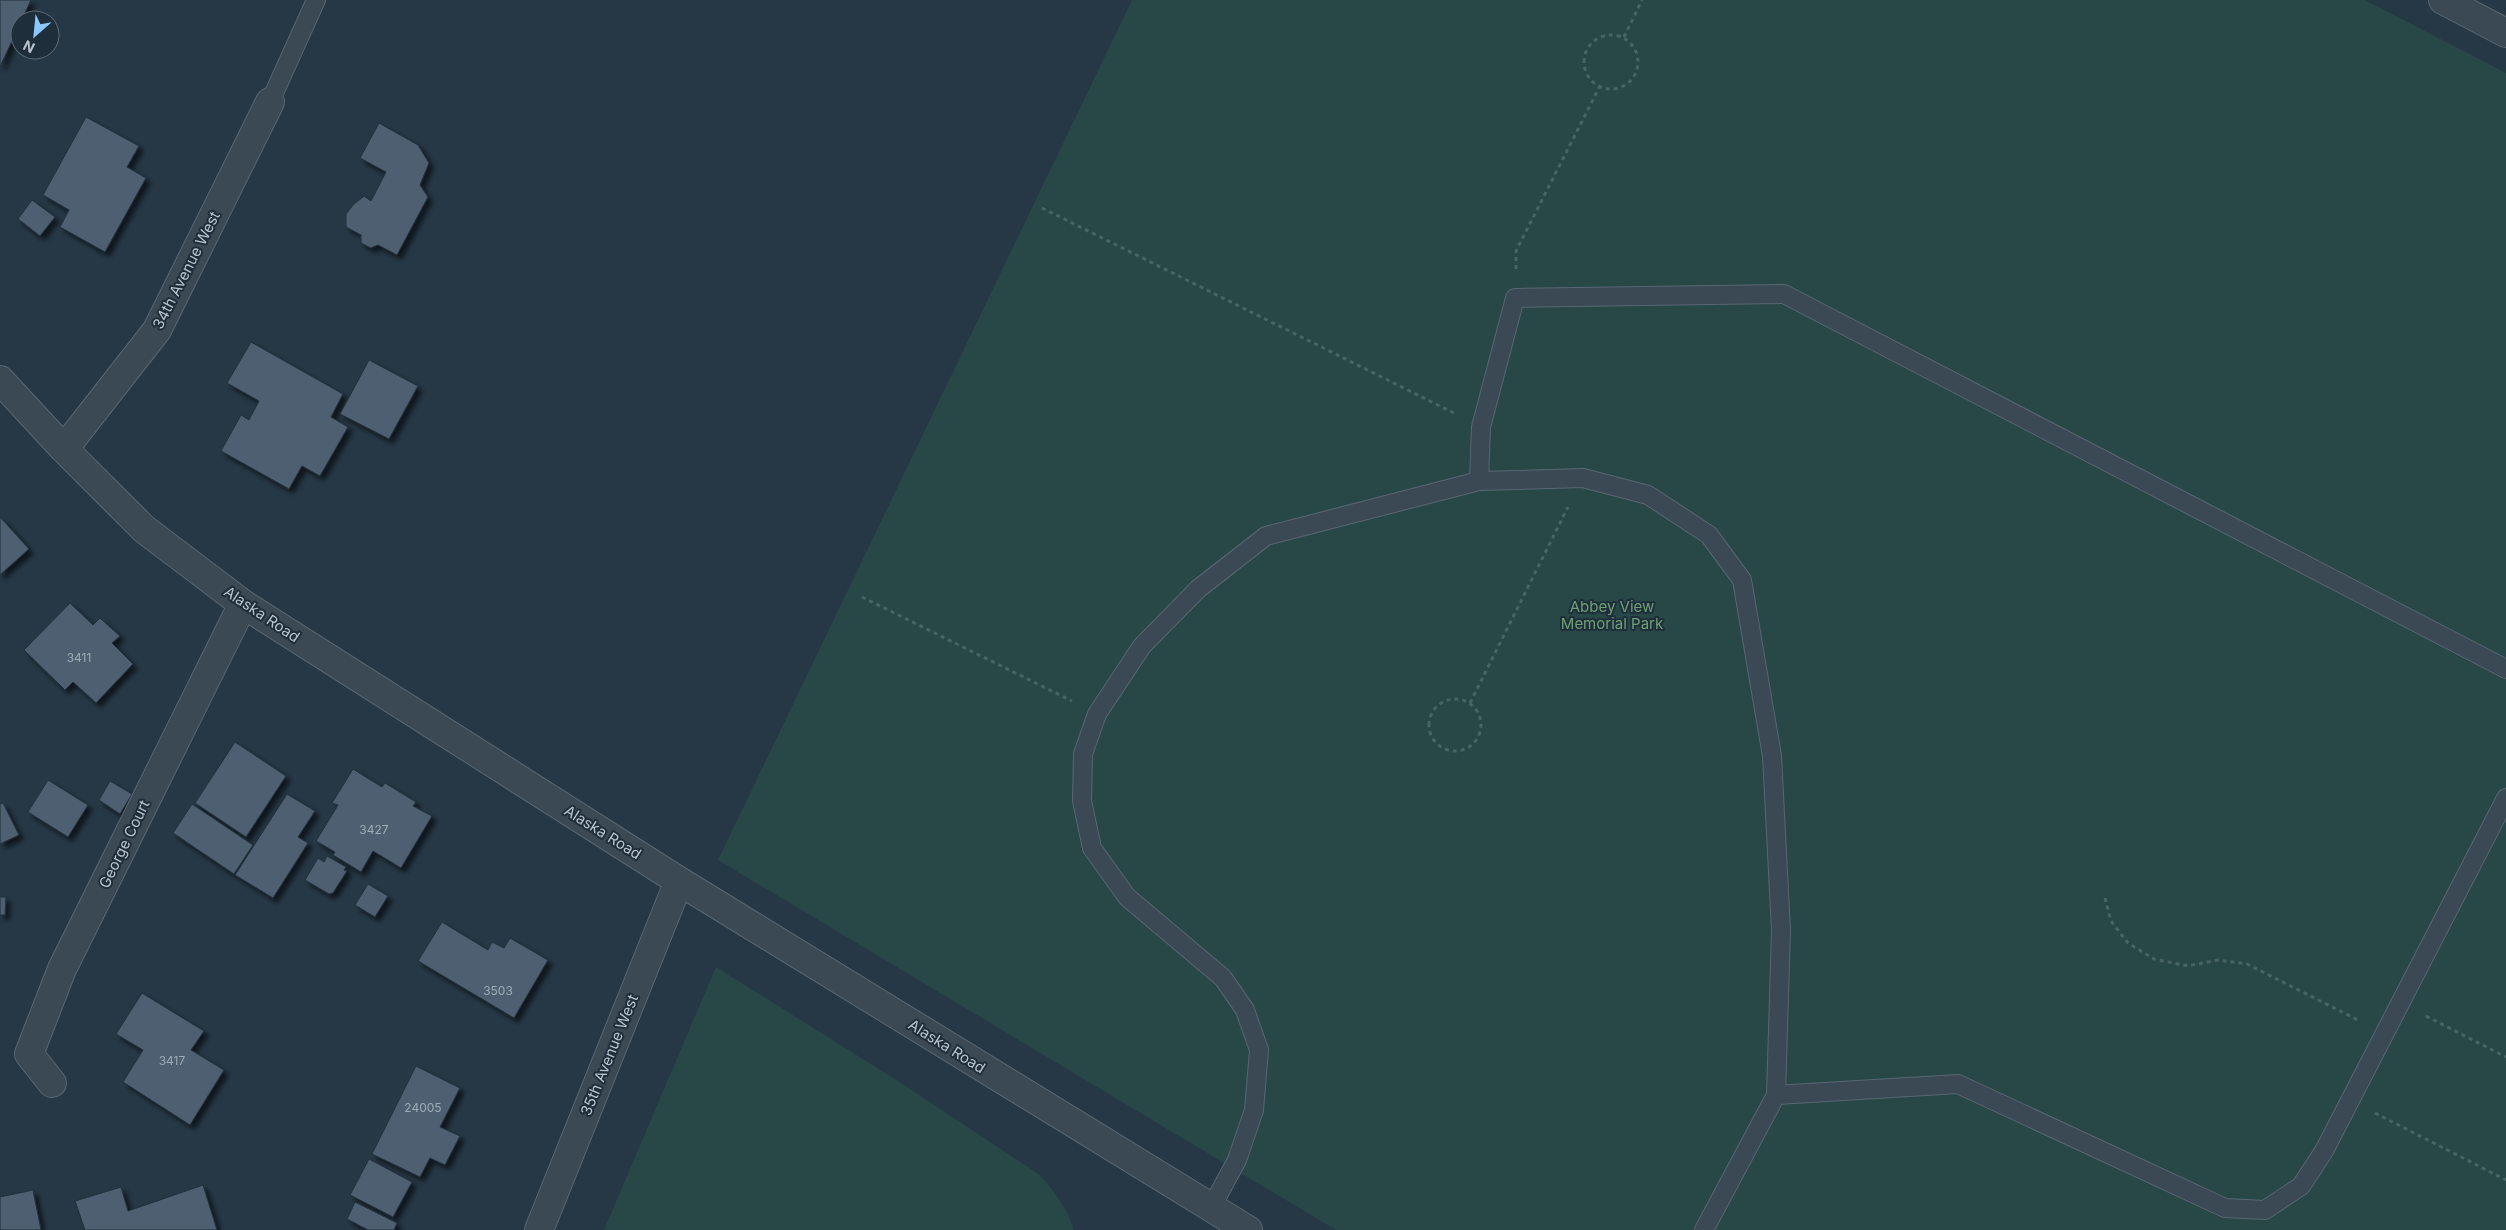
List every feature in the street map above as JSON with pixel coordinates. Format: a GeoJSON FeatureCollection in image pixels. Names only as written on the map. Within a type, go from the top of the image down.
{"type":"FeatureCollection","features":[{"type":"Feature","properties":{"kind":"street"},"geometry":{"type":"LineString","coordinates":[[2443,0],[2506,33]]}},
{"type":"Feature","properties":{"kind":"street","name":"34th Avenue West"},"geometry":{"type":"LineString","coordinates":[[64,449],[157,330],[270,102]]}},
{"type":"Feature","properties":{"kind":"street","name":"Alaska Road"},"geometry":{"type":"LineString","coordinates":[[0,380],[64,449],[144,529],[242,604],[679,881],[1248,1230]]}},
{"type":"Feature","properties":{"kind":"street","name":"George Court"},"geometry":{"type":"LineString","coordinates":[[52,1083],[29,1054],[62,969],[242,604]]}},
{"type":"Feature","properties":{"kind":"street","name":"35th Avenue West"},"geometry":{"type":"LineString","coordinates":[[539,1230],[679,881]]}},
{"type":"Feature","properties":{"kind":"lane"},"geometry":{"type":"LineString","coordinates":[[270,102],[316,0]]}},
{"type":"Feature","properties":{"kind":"lane"},"geometry":{"type":"LineString","coordinates":[[1479,482],[1481,427],[1515,298],[1784,294],[2506,668]]}},
{"type":"Feature","properties":{"kind":"lane"},"geometry":{"type":"LineString","coordinates":[[1211,1208],[1237,1160],[1254,1110],[1258,1050],[1245,1010],[1223,978],[1127,897],[1092,848],[1082,801],[1083,754],[1097,714],[1142,646],[1198,589],[1266,536],[1479,482],[1583,478],[1648,495],[1709,535],[1742,580],[1772,756],[1781,930],[1776,1095],[1704,1230]]}},
{"type":"Feature","properties":{"kind":"lane"},"geometry":{"type":"LineString","coordinates":[[1776,1095],[1958,1084],[2225,1208],[2265,1210],[2301,1186],[2351,1101],[2506,798]]}},
{"type":"Feature","properties":{"kind":"path"},"geometry":{"type":"LineString","coordinates":[[1624,37],[1642,0]]}},
{"type":"Feature","properties":{"kind":"path"},"geometry":{"type":"LineString","coordinates":[[1607,35],[1624,37],[1636,51],[1638,69],[1634,77],[1627,84],[1618,88],[1600,86],[1588,75],[1585,67],[1587,50],[1599,38],[1607,35]]}},
{"type":"Feature","properties":{"kind":"path"},"geometry":{"type":"LineString","coordinates":[[1515,298],[1516,251],[1600,86]]}},
{"type":"Feature","properties":{"kind":"path"},"geometry":{"type":"LineString","coordinates":[[1042,208],[1481,427]]}},
{"type":"Feature","properties":{"kind":"path"},"geometry":{"type":"LineString","coordinates":[[1470,703],[1583,478]]}},
{"type":"Feature","properties":{"kind":"path"},"geometry":{"type":"LineString","coordinates":[[862,597],[1097,714]]}},
{"type":"Feature","properties":{"kind":"path"},"geometry":{"type":"LineString","coordinates":[[1453,698],[1470,703],[1480,716],[1481,733],[1476,741],[1462,750],[1446,750],[1438,745],[1432,738],[1429,721],[1437,705],[1453,698]]}},
{"type":"Feature","properties":{"kind":"path"},"geometry":{"type":"LineString","coordinates":[[2105,898],[2111,921],[2128,942],[2154,959],[2188,966],[2218,960],[2247,964],[2385,1034]]}},
{"type":"Feature","properties":{"kind":"path"},"geometry":{"type":"LineString","coordinates":[[2400,1004],[2506,1057]]}},
{"type":"Feature","properties":{"kind":"path"},"geometry":{"type":"LineString","coordinates":[[2351,1101],[2506,1180]]}},
{"type":"Feature","properties":{"kind":"green space","name":"Abbey View Memorial Park"},"geometry":{"type":"Polygon","coordinates":[[[1132,0],[2365,0],[2506,73],[2506,1230],[1336,1230],[718,860],[1132,0]]]}},
{"type":"Feature","properties":{"kind":"green space"},"geometry":{"type":"Polygon","coordinates":[[[716,967],[898,1081],[1040,1175],[1060,1201],[1074,1230],[604,1230],[716,967]]]}},
{"type":"Feature","properties":{"kind":"building"},"geometry":{"type":"Polygon","coordinates":[[[0,0],[31,0],[26,10],[10,10],[10,45],[0,67],[0,0]]]}},
{"type":"Feature","properties":{"kind":"building"},"geometry":{"type":"Polygon","coordinates":[[[86,117],[139,146],[127,167],[146,178],[105,252],[60,227],[69,210],[43,195],[86,117]]]}},
{"type":"Feature","properties":{"kind":"building"},"geometry":{"type":"Polygon","coordinates":[[[379,123],[418,145],[429,163],[420,185],[428,197],[397,255],[378,245],[371,248],[361,243],[361,235],[346,227],[346,214],[364,196],[371,201],[386,172],[360,158],[379,123]]]}},
{"type":"Feature","properties":{"kind":"building"},"geometry":{"type":"Polygon","coordinates":[[[32,200],[55,217],[40,236],[18,219],[32,200]]]}},
{"type":"Feature","properties":{"kind":"building"},"geometry":{"type":"Polygon","coordinates":[[[251,342],[343,394],[331,417],[348,427],[320,476],[302,466],[289,489],[221,451],[241,415],[249,420],[259,401],[227,383],[251,342]]]}},
{"type":"Feature","properties":{"kind":"building"},"geometry":{"type":"Polygon","coordinates":[[[369,360],[418,386],[389,439],[340,414],[369,360]]]}},
{"type":"Feature","properties":{"kind":"building"},"geometry":{"type":"Polygon","coordinates":[[[0,517],[29,549],[0,575],[0,517]]]}},
{"type":"Feature","properties":{"kind":"building"},"geometry":{"type":"Polygon","coordinates":[[[70,603],[93,625],[100,618],[120,636],[112,643],[133,664],[96,703],[73,682],[65,690],[24,650],[70,603]]]}},
{"type":"Feature","properties":{"kind":"building"},"geometry":{"type":"Polygon","coordinates":[[[235,742],[286,776],[246,837],[195,803],[235,742]]]}},
{"type":"Feature","properties":{"kind":"building"},"geometry":{"type":"Polygon","coordinates":[[[353,769],[382,787],[385,783],[416,802],[413,806],[432,816],[401,868],[373,851],[361,872],[333,855],[335,852],[316,841],[338,805],[332,803],[353,769]]]}},
{"type":"Feature","properties":{"kind":"building"},"geometry":{"type":"Polygon","coordinates":[[[48,780],[88,805],[68,837],[28,812],[48,780]]]}},
{"type":"Feature","properties":{"kind":"building"},"geometry":{"type":"Polygon","coordinates":[[[110,781],[132,794],[120,814],[99,800],[110,781]]]}},
{"type":"Feature","properties":{"kind":"building"},"geometry":{"type":"Polygon","coordinates":[[[287,794],[315,811],[298,837],[308,843],[273,898],[235,875],[287,794]]]}},
{"type":"Feature","properties":{"kind":"building"},"geometry":{"type":"Polygon","coordinates":[[[3,803],[19,835],[0,844],[0,804],[3,803]]]}},
{"type":"Feature","properties":{"kind":"building"},"geometry":{"type":"Polygon","coordinates":[[[192,804],[253,845],[234,874],[173,833],[192,804]]]}},
{"type":"Feature","properties":{"kind":"building"},"geometry":{"type":"Polygon","coordinates":[[[327,856],[346,867],[344,870],[347,871],[333,893],[329,894],[305,880],[318,858],[324,862],[327,856]]]}},
{"type":"Feature","properties":{"kind":"building"},"geometry":{"type":"Polygon","coordinates":[[[368,884],[388,896],[375,917],[355,905],[368,884]]]}},
{"type":"Feature","properties":{"kind":"building"},"geometry":{"type":"Polygon","coordinates":[[[0,897],[6,897],[5,915],[0,915],[0,897]]]}},
{"type":"Feature","properties":{"kind":"building"},"geometry":{"type":"Polygon","coordinates":[[[442,922],[488,950],[492,942],[504,948],[510,938],[548,960],[514,1018],[418,961],[442,922]]]}},
{"type":"Feature","properties":{"kind":"building"},"geometry":{"type":"Polygon","coordinates":[[[142,993],[204,1031],[191,1050],[224,1070],[190,1125],[123,1082],[143,1050],[116,1034],[142,993]]]}},
{"type":"Feature","properties":{"kind":"building"},"geometry":{"type":"Polygon","coordinates":[[[416,1066],[460,1088],[440,1127],[460,1136],[445,1165],[430,1158],[420,1177],[372,1154],[416,1066]]]}},
{"type":"Feature","properties":{"kind":"building"},"geometry":{"type":"Polygon","coordinates":[[[369,1159],[412,1182],[393,1217],[350,1195],[369,1159]]]}},
{"type":"Feature","properties":{"kind":"building"},"geometry":{"type":"Polygon","coordinates":[[[203,1185],[217,1230],[85,1230],[75,1201],[121,1187],[128,1211],[203,1185]]]}},
{"type":"Feature","properties":{"kind":"building"},"geometry":{"type":"Polygon","coordinates":[[[33,1190],[41,1230],[0,1230],[0,1197],[33,1190]]]}},
{"type":"Feature","properties":{"kind":"building"},"geometry":{"type":"Polygon","coordinates":[[[355,1202],[397,1223],[394,1230],[368,1230],[347,1219],[355,1202]]]}}]}
